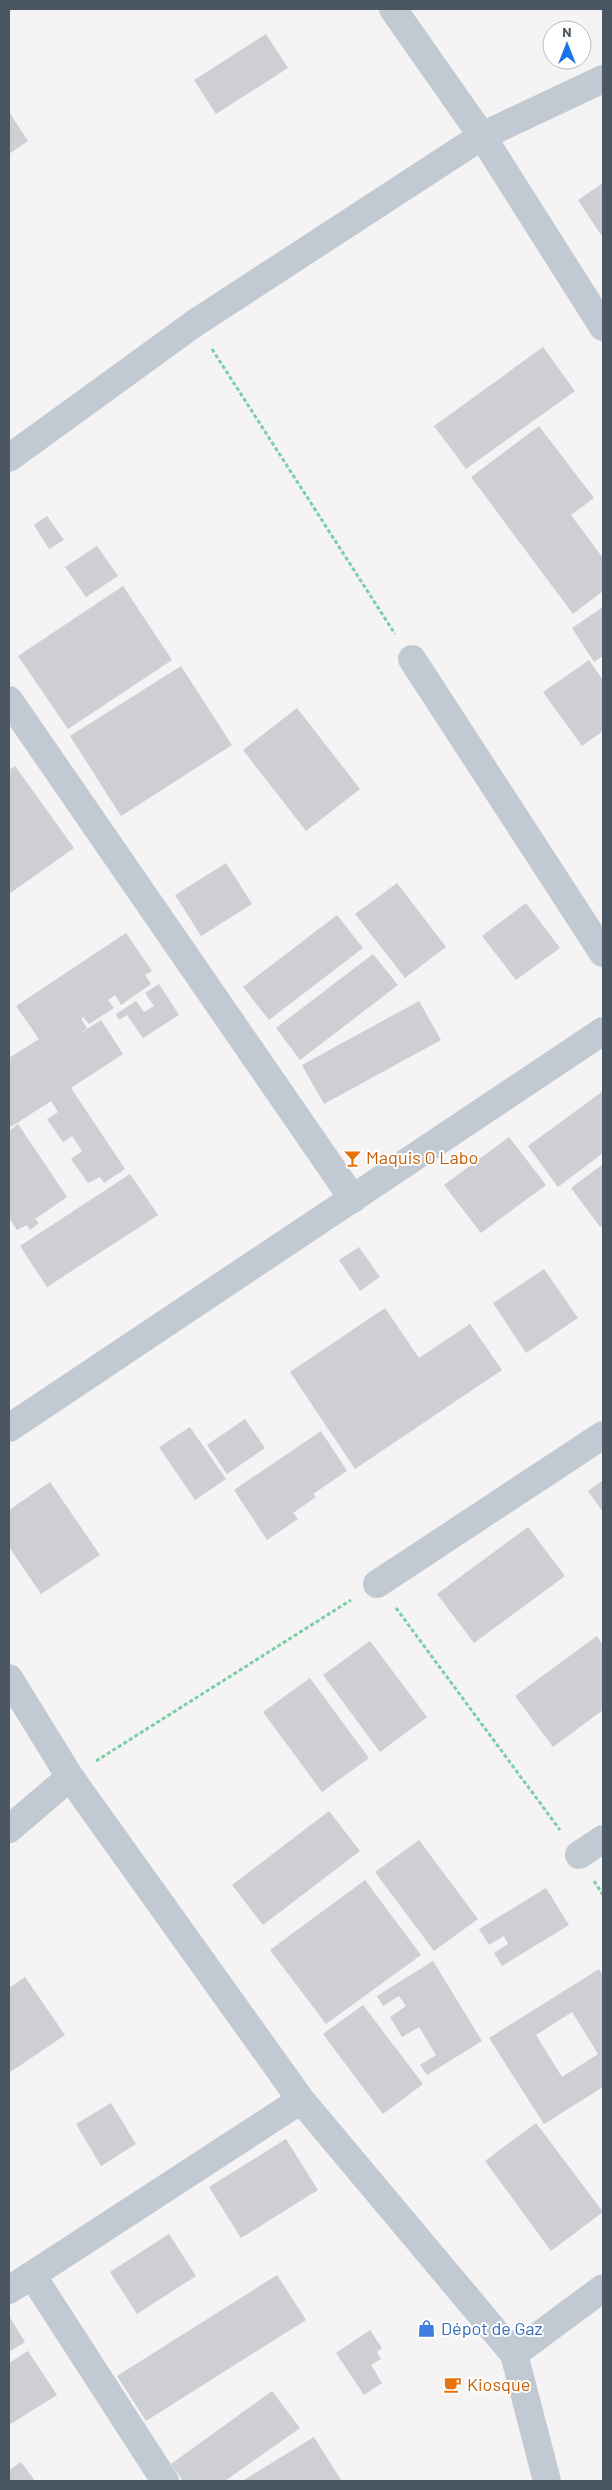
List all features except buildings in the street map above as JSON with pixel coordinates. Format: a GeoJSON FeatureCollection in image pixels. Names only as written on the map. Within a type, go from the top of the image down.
{"type":"FeatureCollection","features":[{"type":"Feature","properties":{"kind":"street"},"geometry":{"type":"LineString","coordinates":[[393,9],[482,136],[603,327]]}},
{"type":"Feature","properties":{"kind":"street"},"geometry":{"type":"LineString","coordinates":[[9,458],[195,323],[482,136],[603,79]]}},
{"type":"Feature","properties":{"kind":"street"},"geometry":{"type":"LineString","coordinates":[[412,659],[603,953]]}},
{"type":"Feature","properties":{"kind":"street"},"geometry":{"type":"LineString","coordinates":[[9,700],[353,1198]]}},
{"type":"Feature","properties":{"kind":"street"},"geometry":{"type":"LineString","coordinates":[[9,1428],[603,1032]]}},
{"type":"Feature","properties":{"kind":"street"},"geometry":{"type":"LineString","coordinates":[[377,1584],[603,1435]]}},
{"type":"Feature","properties":{"kind":"street"},"geometry":{"type":"LineString","coordinates":[[9,1678],[70,1777],[301,2100],[514,2354],[547,2481]]}},
{"type":"Feature","properties":{"kind":"street"},"geometry":{"type":"LineString","coordinates":[[9,1829],[70,1777]]}},
{"type":"Feature","properties":{"kind":"street"},"geometry":{"type":"LineString","coordinates":[[579,1855],[603,1839]]}},
{"type":"Feature","properties":{"kind":"street"},"geometry":{"type":"LineString","coordinates":[[9,2290],[301,2100]]}},
{"type":"Feature","properties":{"kind":"street"},"geometry":{"type":"LineString","coordinates":[[32,2275],[165,2481]]}},
{"type":"Feature","properties":{"kind":"street"},"geometry":{"type":"LineString","coordinates":[[514,2354],[603,2288]]}},
{"type":"Feature","properties":{"kind":"path"},"geometry":{"type":"LineString","coordinates":[[195,323],[412,659]]}},
{"type":"Feature","properties":{"kind":"path"},"geometry":{"type":"LineString","coordinates":[[70,1777],[377,1584],[579,1855],[603,1895]]}},
{"type":"Feature","properties":{"kind":"place","name":"Maquis O Labo"},"geometry":{"type":"Point","coordinates":[352,1158]}},
{"type":"Feature","properties":{"kind":"place","name":"Dépot de Gaz"},"geometry":{"type":"Point","coordinates":[427,2329]}},
{"type":"Feature","properties":{"kind":"place","name":"Kiosque"},"geometry":{"type":"Point","coordinates":[453,2385]}}]}
